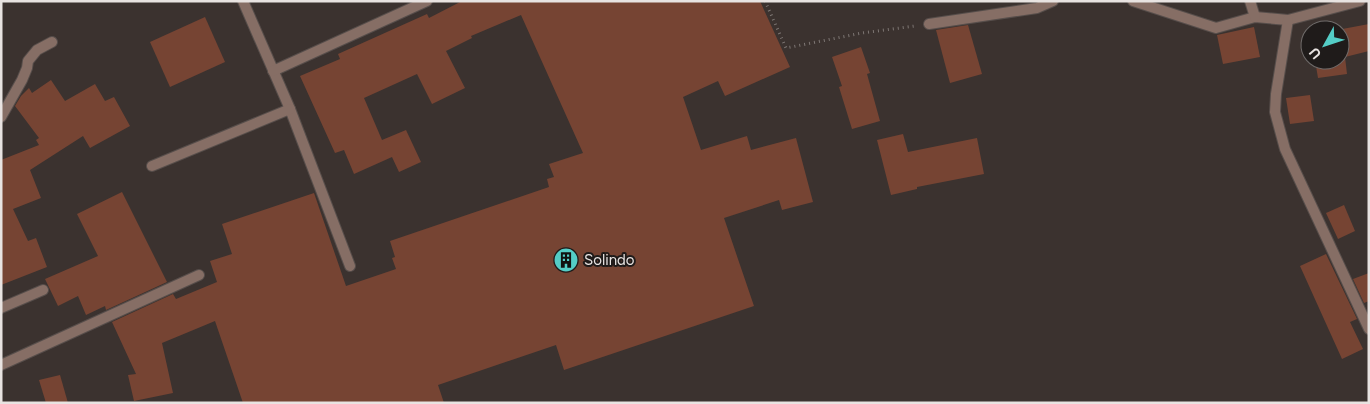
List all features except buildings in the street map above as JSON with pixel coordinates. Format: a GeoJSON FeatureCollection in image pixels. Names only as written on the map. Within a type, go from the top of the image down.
{"type":"FeatureCollection","features":[{"type":"Feature","properties":{"kind":"street"},"geometry":{"type":"LineString","coordinates":[[243,1],[290,109],[350,266]]}},
{"type":"Feature","properties":{"kind":"street"},"geometry":{"type":"LineString","coordinates":[[273,71],[427,1]]}},
{"type":"Feature","properties":{"kind":"street"},"geometry":{"type":"LineString","coordinates":[[929,24],[1037,8],[1053,1]]}},
{"type":"Feature","properties":{"kind":"street"},"geometry":{"type":"LineString","coordinates":[[1133,1],[1216,28],[1255,17],[1288,20],[1360,1]]}},
{"type":"Feature","properties":{"kind":"street"},"geometry":{"type":"LineString","coordinates":[[1250,1],[1255,17]]}},
{"type":"Feature","properties":{"kind":"street"},"geometry":{"type":"LineString","coordinates":[[1288,20],[1276,94],[1275,112],[1279,130],[1285,149],[1369,329]]}},
{"type":"Feature","properties":{"kind":"street"},"geometry":{"type":"LineString","coordinates":[[1,117],[22,80],[28,61],[38,50],[52,42]]}},
{"type":"Feature","properties":{"kind":"street"},"geometry":{"type":"LineString","coordinates":[[152,166],[290,109]]}},
{"type":"Feature","properties":{"kind":"street"},"geometry":{"type":"LineString","coordinates":[[1,366],[199,275]]}},
{"type":"Feature","properties":{"kind":"street"},"geometry":{"type":"LineString","coordinates":[[1,308],[43,290]]}},
{"type":"Feature","properties":{"kind":"path"},"geometry":{"type":"LineString","coordinates":[[765,1],[786,48],[862,33],[929,24]]}},
{"type":"Feature","properties":{"kind":"place","name":"Solindo"},"geometry":{"type":"Point","coordinates":[566,260]}}]}
